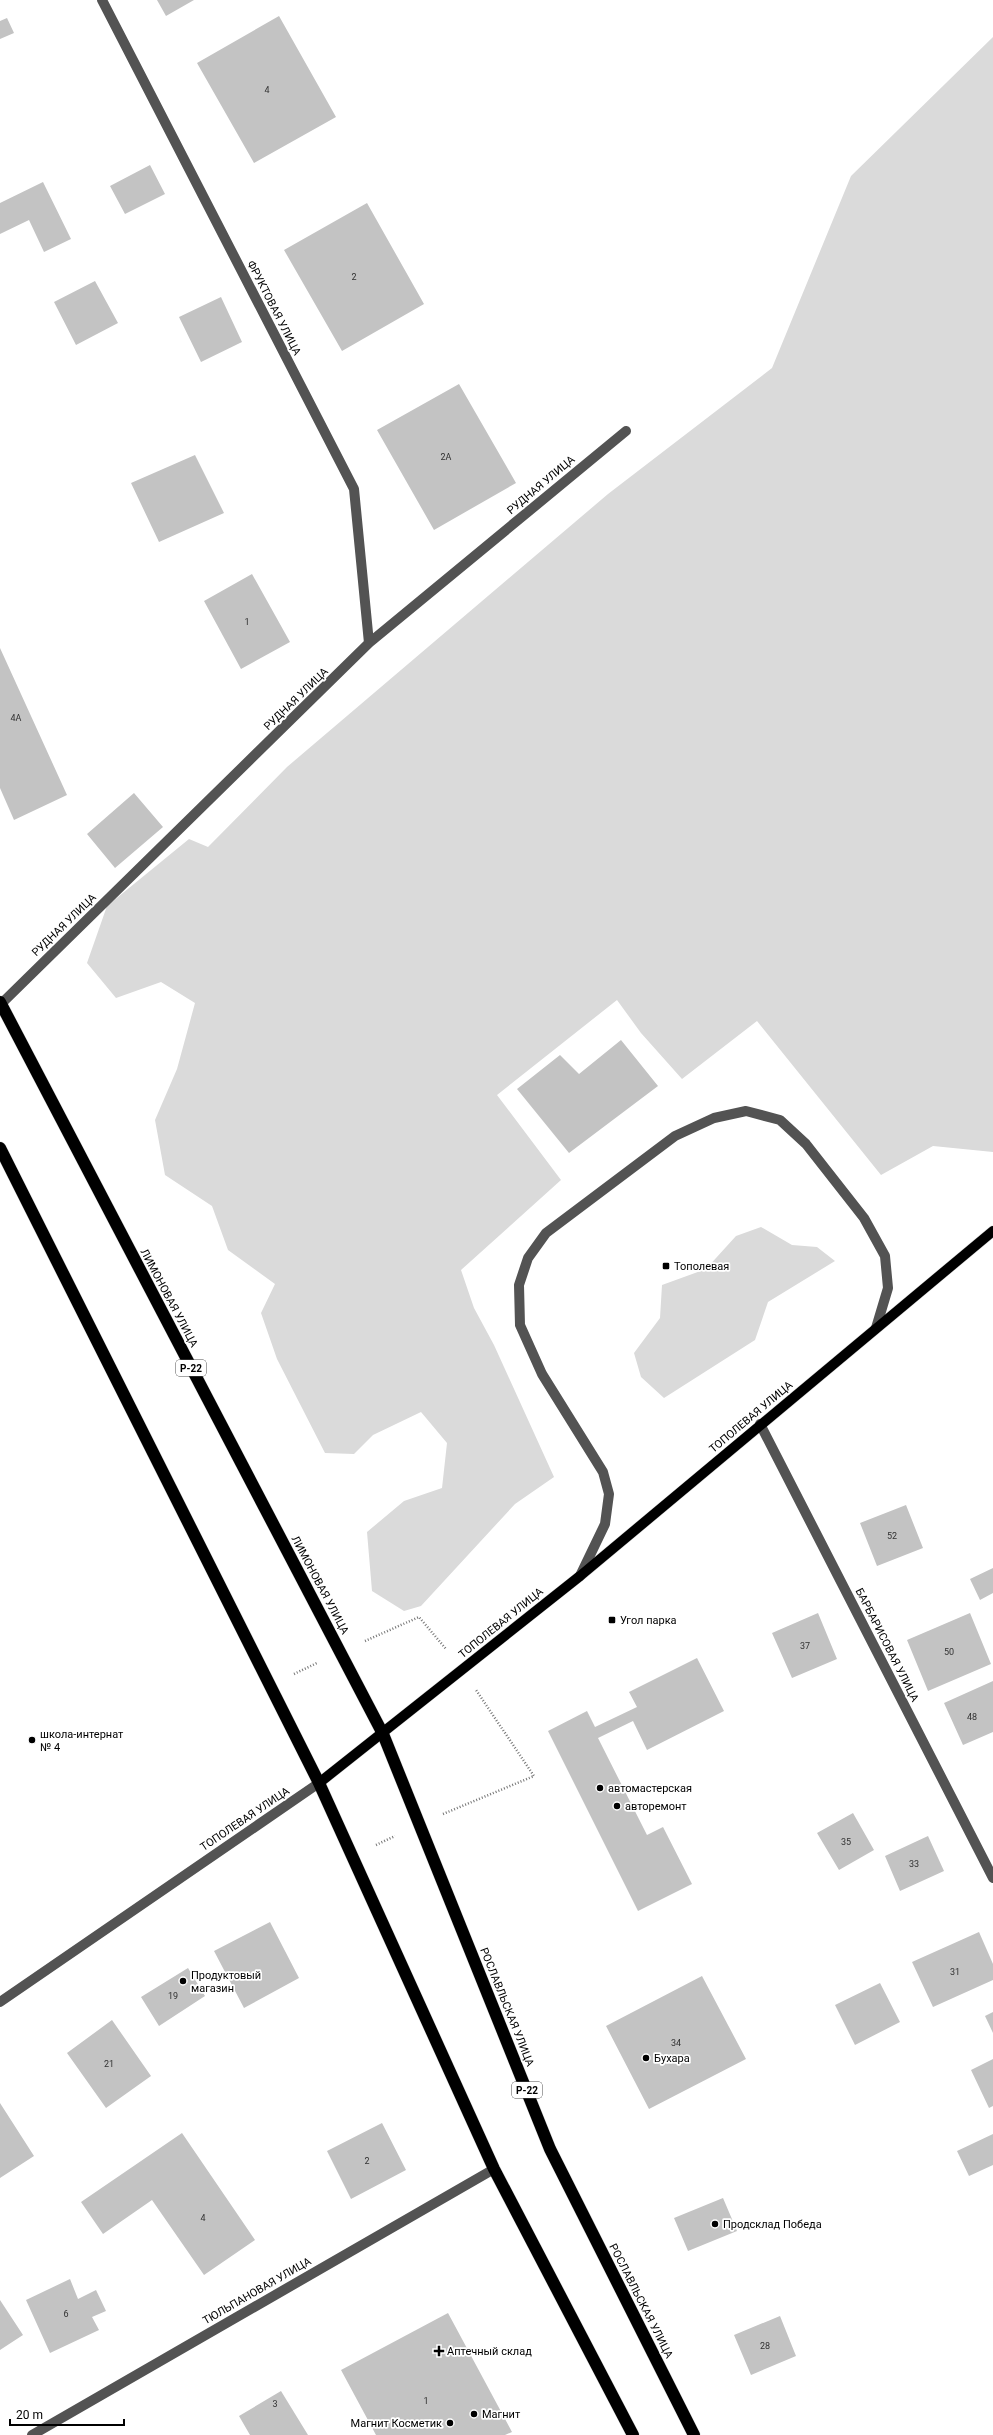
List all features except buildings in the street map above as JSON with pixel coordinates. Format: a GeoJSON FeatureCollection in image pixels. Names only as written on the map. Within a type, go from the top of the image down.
{"type":"FeatureCollection","features":[{"type":"Feature","properties":{"kind":"highway","name":"ЛИМОНОВАЯ УЛИЦА"},"geometry":{"type":"LineString","coordinates":[[0,1003],[383,1734]]}},
{"type":"Feature","properties":{"kind":"highway"},"geometry":{"type":"LineString","coordinates":[[0,1148],[319,1783],[494,2169],[633,2435]]}},
{"type":"Feature","properties":{"kind":"highway","name":"РОСЛАВЛЬСКАЯ УЛИЦА"},"geometry":{"type":"LineString","coordinates":[[383,1734],[550,2149],[694,2435]]}},
{"type":"Feature","properties":{"kind":"main road","name":"ТОПОЛЕВАЯ УЛИЦА"},"geometry":{"type":"LineString","coordinates":[[319,1783],[383,1734],[580,1576],[760,1424],[993,1231]]}},
{"type":"Feature","properties":{"kind":"street","name":"ФРУКТОВАЯ УЛИЦА"},"geometry":{"type":"LineString","coordinates":[[102,0],[354,489],[369,643]]}},
{"type":"Feature","properties":{"kind":"street","name":"РУДНАЯ УЛИЦА"},"geometry":{"type":"LineString","coordinates":[[0,1003],[369,643],[626,431]]}},
{"type":"Feature","properties":{"kind":"street"},"geometry":{"type":"LineString","coordinates":[[580,1576],[605,1524],[609,1494],[603,1472],[542,1374],[520,1325],[519,1285],[528,1258],[546,1233],[675,1136],[714,1118],[746,1111],[780,1120],[806,1144],[864,1218],[885,1256],[888,1288],[876,1328]]}},
{"type":"Feature","properties":{"kind":"street","name":"БАРБАРИСОВАЯ УЛИЦА"},"geometry":{"type":"LineString","coordinates":[[760,1424],[993,1878]]}},
{"type":"Feature","properties":{"kind":"street","name":"ТОПОЛЕВАЯ УЛИЦА"},"geometry":{"type":"LineString","coordinates":[[0,2002],[319,1783]]}},
{"type":"Feature","properties":{"kind":"street","name":"ТЮЛЬПАНОВАЯ УЛИЦА"},"geometry":{"type":"LineString","coordinates":[[32,2435],[494,2169]]}},
{"type":"Feature","properties":{"kind":"shaded area"},"geometry":{"type":"Polygon","coordinates":[[[993,37],[993,1152],[933,1146],[881,1175],[757,1021],[682,1079],[641,1033],[617,1000],[497,1095],[561,1180],[461,1270],[474,1308],[494,1345],[554,1477],[515,1504],[421,1606],[404,1611],[372,1591],[367,1532],[404,1501],[442,1488],[447,1443],[421,1412],[373,1435],[354,1454],[325,1453],[277,1359],[261,1313],[275,1284],[228,1250],[212,1206],[165,1175],[155,1120],[177,1069],[195,1003],[161,982],[116,998],[87,963],[107,906],[189,839],[208,847],[287,767],[608,494],[772,368],[851,176],[993,37]]]}},
{"type":"Feature","properties":{"kind":"shaded area"},"geometry":{"type":"Polygon","coordinates":[[[761,1227],[792,1245],[817,1247],[835,1261],[768,1302],[755,1340],[664,1398],[641,1377],[634,1353],[660,1318],[662,1285],[706,1269],[736,1236],[761,1227]]]}},
{"type":"Feature","properties":{"kind":"place","name":"Тополевая"},"geometry":{"type":"Point","coordinates":[666,1266]}},
{"type":"Feature","properties":{"kind":"place","name":"Угол парка"},"geometry":{"type":"Point","coordinates":[612,1620]}},
{"type":"Feature","properties":{"kind":"place","name":"школа-интернат № 4"},"geometry":{"type":"Point","coordinates":[32,1740]}},
{"type":"Feature","properties":{"kind":"place","name":"автомастерская"},"geometry":{"type":"Point","coordinates":[600,1788]}},
{"type":"Feature","properties":{"kind":"place","name":"авторемонт"},"geometry":{"type":"Point","coordinates":[617,1806]}},
{"type":"Feature","properties":{"kind":"place","name":"Продуктовый магазин"},"geometry":{"type":"Point","coordinates":[183,1981]}},
{"type":"Feature","properties":{"kind":"place","name":"Бухара"},"geometry":{"type":"Point","coordinates":[646,2058]}},
{"type":"Feature","properties":{"kind":"place","name":"Продсклад Победа"},"geometry":{"type":"Point","coordinates":[715,2224]}},
{"type":"Feature","properties":{"kind":"place","name":"Аптечный склад"},"geometry":{"type":"Point","coordinates":[439,2351]}},
{"type":"Feature","properties":{"kind":"place","name":"Магнит"},"geometry":{"type":"Point","coordinates":[474,2414]}},
{"type":"Feature","properties":{"kind":"place","name":"Магнит Косметик"},"geometry":{"type":"Point","coordinates":[450,2423]}}]}
